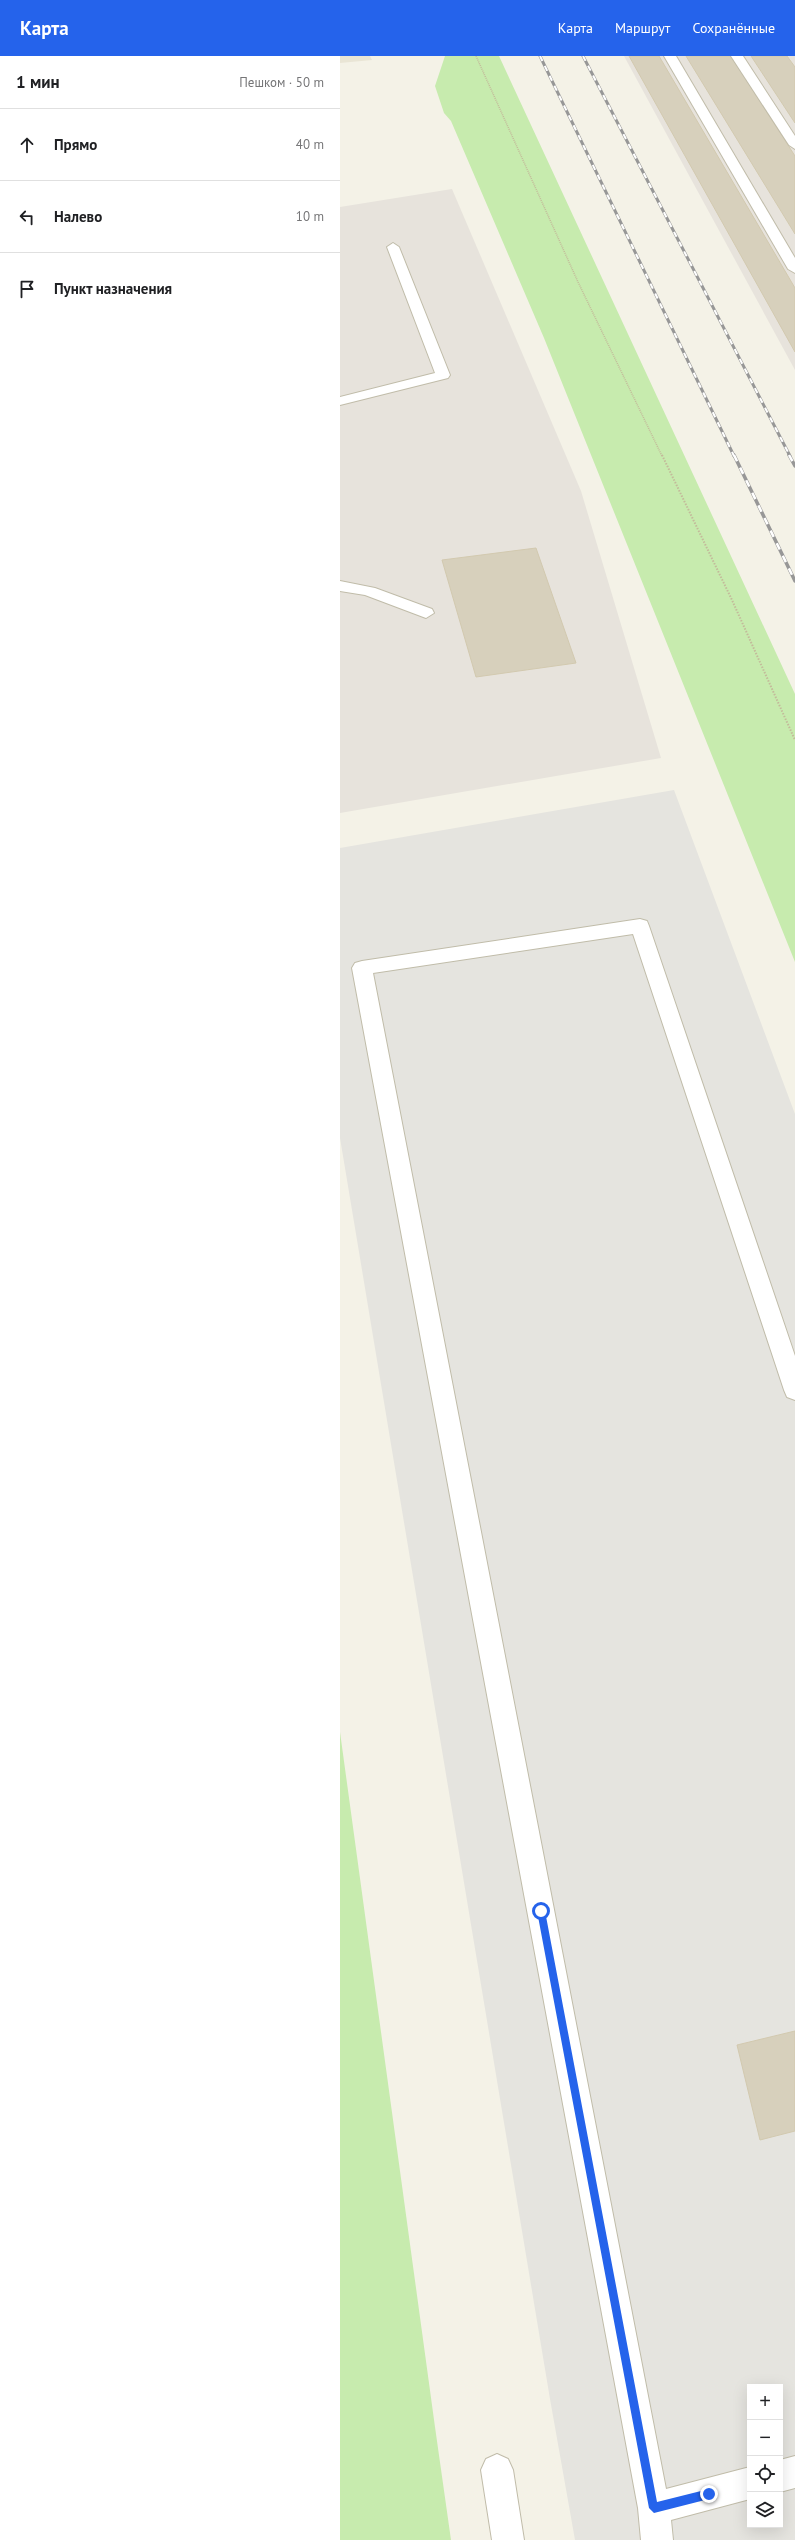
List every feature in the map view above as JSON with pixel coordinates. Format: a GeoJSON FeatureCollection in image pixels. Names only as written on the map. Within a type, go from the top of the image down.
{"type":"FeatureCollection","features":[{"type":"Feature","properties":{"kind":"lane"},"geometry":{"type":"LineString","coordinates":[[670,56],[795,268]]}},
{"type":"Feature","properties":{"kind":"lane"},"geometry":{"type":"LineString","coordinates":[[737,56],[795,145]]}},
{"type":"Feature","properties":{"kind":"lane"},"geometry":{"type":"LineString","coordinates":[[340,401],[444,375],[393,246]]}},
{"type":"Feature","properties":{"kind":"lane"},"geometry":{"type":"LineString","coordinates":[[340,586],[369,591],[426,613]]}},
{"type":"Feature","properties":{"kind":"lane"},"geometry":{"type":"LineString","coordinates":[[657,2540],[654,2508],[362,968],[640,926],[795,1390]]}},
{"type":"Feature","properties":{"kind":"lane"},"geometry":{"type":"LineString","coordinates":[[497,2470],[508,2540]]}},
{"type":"Feature","properties":{"kind":"lane"},"geometry":{"type":"LineString","coordinates":[[783,2475],[795,2472]]}},
{"type":"Feature","properties":{"kind":"lane"},"geometry":{"type":"LineString","coordinates":[[654,2508],[747,2484]]}},
{"type":"Feature","properties":{"kind":"path"},"geometry":{"type":"LineString","coordinates":[[476,56],[578,282],[732,600],[795,740]]}},
{"type":"Feature","properties":{"kind":"shaded area"},"geometry":{"type":"Polygon","coordinates":[[[340,56],[370,56],[372,60],[340,63],[340,56]]]}},
{"type":"Feature","properties":{"kind":"shaded area"},"geometry":{"type":"Polygon","coordinates":[[[624,56],[795,56],[795,370],[624,56]]]}},
{"type":"Feature","properties":{"kind":"shaded area"},"geometry":{"type":"Polygon","coordinates":[[[452,189],[581,491],[661,758],[340,813],[340,207],[452,189]]]}},
{"type":"Feature","properties":{"kind":"shaded area"},"geometry":{"type":"Polygon","coordinates":[[[674,790],[795,1114],[795,2540],[575,2540],[550,2399],[340,1138],[340,848],[674,790]]]}},
{"type":"Feature","properties":{"kind":"green space"},"geometry":{"type":"Polygon","coordinates":[[[445,56],[499,56],[795,694],[795,962],[544,338],[451,121],[444,113],[435,86],[445,56]]]}},
{"type":"Feature","properties":{"kind":"green space"},"geometry":{"type":"Polygon","coordinates":[[[340,1732],[435,2427],[451,2540],[340,2540],[340,1732]]]}},
{"type":"Feature","properties":{"kind":"building"},"geometry":{"type":"Polygon","coordinates":[[[629,56],[659,56],[795,288],[795,352],[629,56]]]}},
{"type":"Feature","properties":{"kind":"building"},"geometry":{"type":"Polygon","coordinates":[[[686,56],[731,56],[795,156],[795,234],[686,56]]]}},
{"type":"Feature","properties":{"kind":"building"},"geometry":{"type":"Polygon","coordinates":[[[751,56],[787,56],[795,67],[795,123],[751,56]]]}},
{"type":"Feature","properties":{"kind":"building"},"geometry":{"type":"Polygon","coordinates":[[[536,548],[576,663],[476,677],[442,560],[536,548]]]}},
{"type":"Feature","properties":{"kind":"building"},"geometry":{"type":"Polygon","coordinates":[[[795,2031],[795,2131],[760,2140],[737,2045],[795,2031]]]}},
{"type":"Feature","properties":{"kind":"railway"},"geometry":{"type":"LineString","coordinates":[[540,56],[734,456]]}},
{"type":"Feature","properties":{"kind":"railway"},"geometry":{"type":"LineString","coordinates":[[583,56],[790,456]]}},
{"type":"Feature","properties":{"kind":"railway"},"geometry":{"type":"LineString","coordinates":[[734,455],[795,581]]}},
{"type":"Feature","properties":{"kind":"railway"},"geometry":{"type":"LineString","coordinates":[[789,455],[795,466]]}},
{"type":"Feature","properties":{"kind":"route"},"geometry":{"type":"LineString","coordinates":[[541,1911],[654,2508],[709,2494]]}}]}
